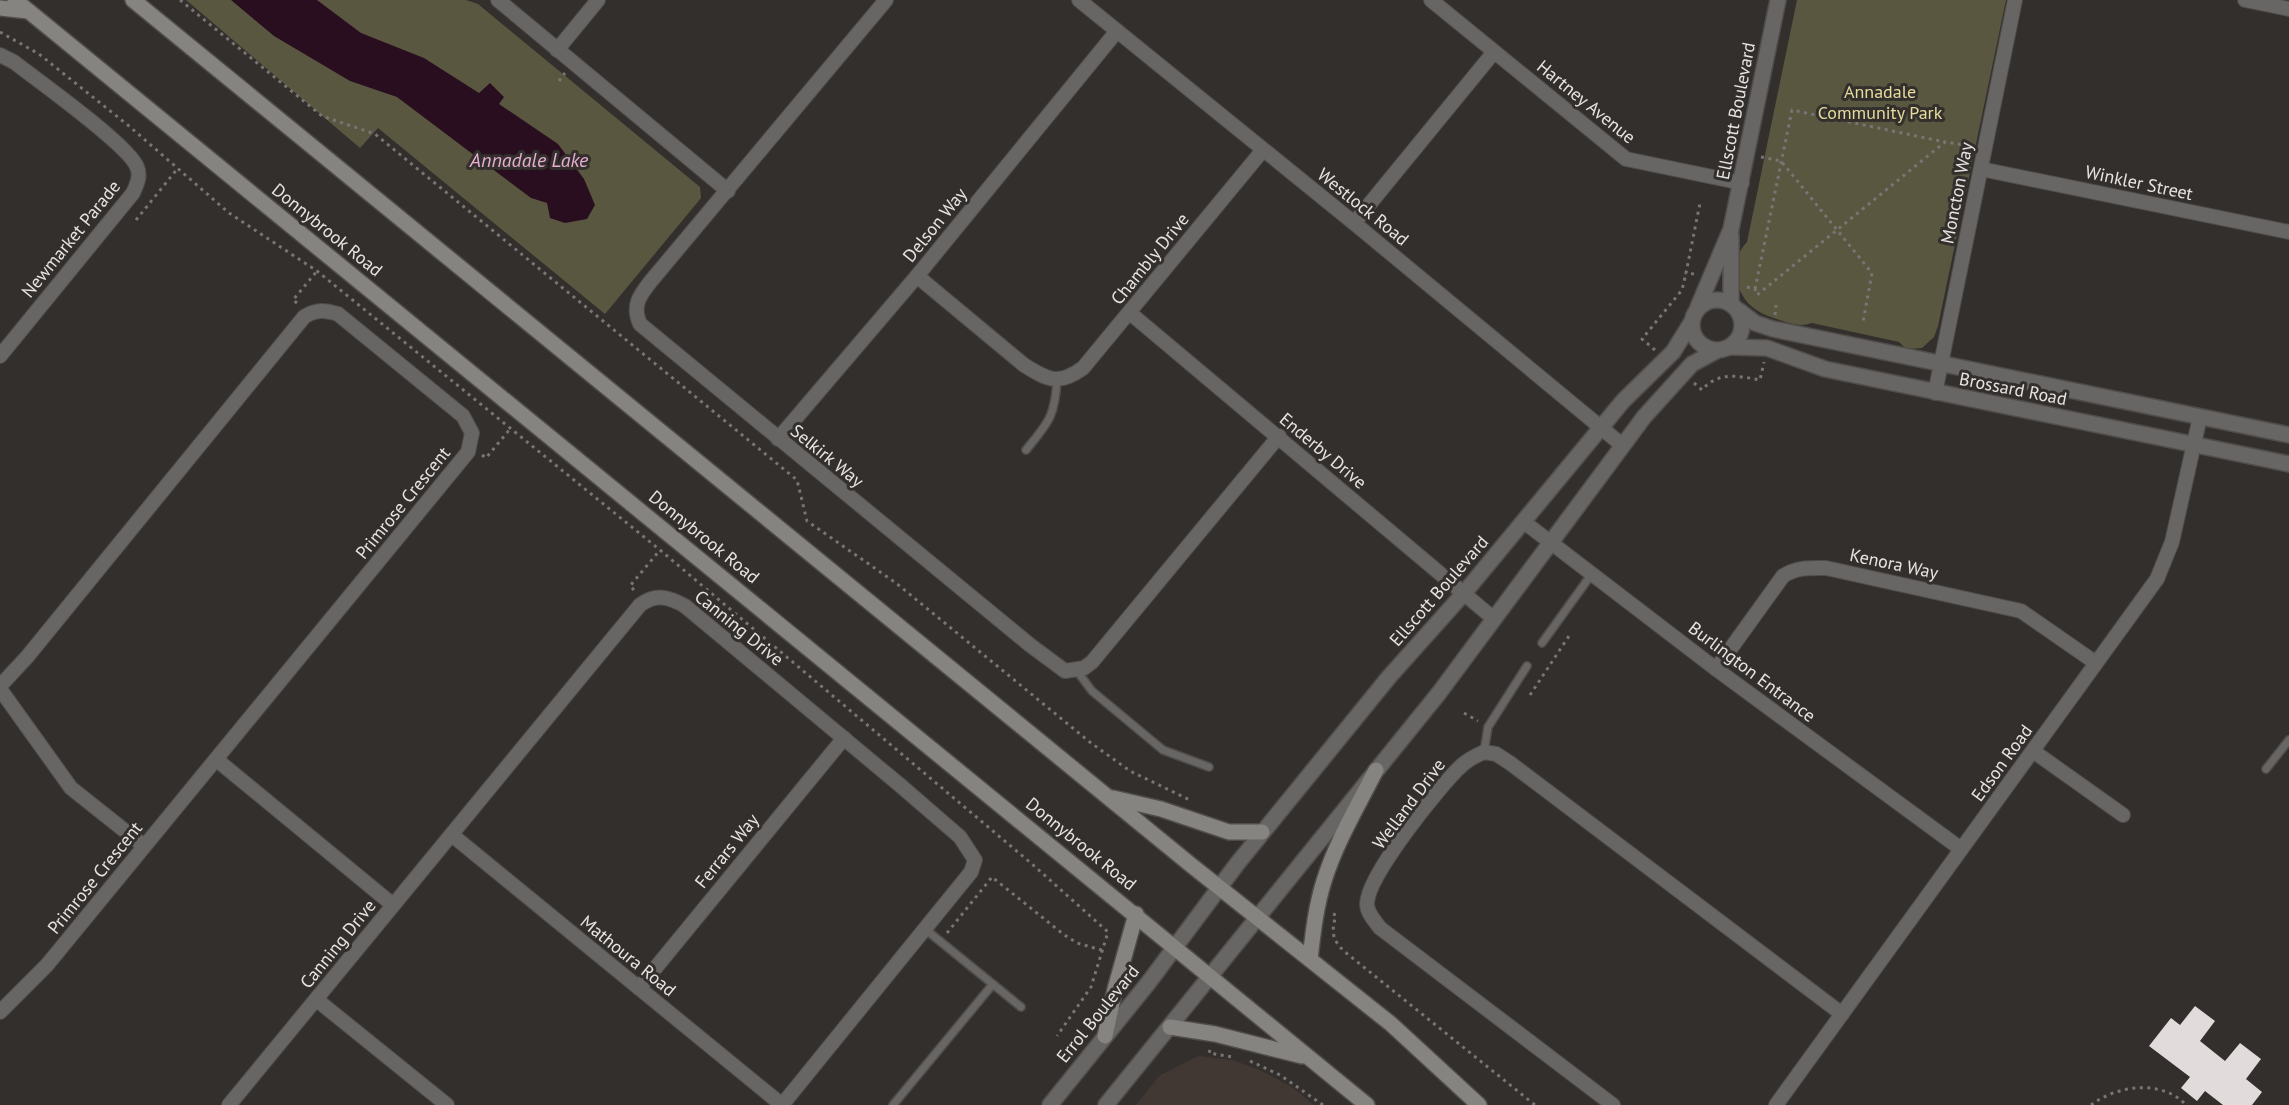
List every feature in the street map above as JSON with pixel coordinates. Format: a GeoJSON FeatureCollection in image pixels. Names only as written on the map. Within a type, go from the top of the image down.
{"type":"FeatureCollection","features":[{"type":"Feature","properties":{"kind":"main road","name":"Donnybrook Road"},"geometry":{"type":"LineString","coordinates":[[15,0],[1367,1105]]}},
{"type":"Feature","properties":{"kind":"main road"},"geometry":{"type":"LineString","coordinates":[[133,0],[1219,888],[1391,1024],[1479,1105]]}},
{"type":"Feature","properties":{"kind":"main road"},"geometry":{"type":"LineString","coordinates":[[0,9],[28,11]]}},
{"type":"Feature","properties":{"kind":"main road"},"geometry":{"type":"LineString","coordinates":[[1310,959],[1316,910],[1334,852],[1376,770]]}},
{"type":"Feature","properties":{"kind":"main road"},"geometry":{"type":"LineString","coordinates":[[1110,798],[1161,808],[1229,832],[1262,832]]}},
{"type":"Feature","properties":{"kind":"main road"},"geometry":{"type":"LineString","coordinates":[[1105,1036],[1114,989],[1136,914]]}},
{"type":"Feature","properties":{"kind":"main road"},"geometry":{"type":"LineString","coordinates":[[1170,1027],[1215,1034],[1283,1050],[1313,1060]]}},
{"type":"Feature","properties":{"kind":"street"},"geometry":{"type":"LineString","coordinates":[[498,0],[728,191]]}},
{"type":"Feature","properties":{"kind":"street"},"geometry":{"type":"LineString","coordinates":[[557,50],[598,0]]}},
{"type":"Feature","properties":{"kind":"street","name":"Selkirk Way"},"geometry":{"type":"LineString","coordinates":[[886,0],[641,293],[635,314],[649,334],[1054,665],[1065,671],[1077,670]]}},
{"type":"Feature","properties":{"kind":"street","name":"Westlock Road"},"geometry":{"type":"LineString","coordinates":[[1079,0],[1354,223],[1622,445]]}},
{"type":"Feature","properties":{"kind":"street","name":"Hartney Avenue"},"geometry":{"type":"LineString","coordinates":[[1431,0],[1626,159],[1742,183]]}},
{"type":"Feature","properties":{"kind":"street","name":"Ellscott Boulevard"},"geometry":{"type":"LineString","coordinates":[[1698,307],[1731,229],[1778,0]]}},
{"type":"Feature","properties":{"kind":"street","name":"Moncton Way"},"geometry":{"type":"LineString","coordinates":[[1935,393],[2015,0]]}},
{"type":"Feature","properties":{"kind":"street"},"geometry":{"type":"LineString","coordinates":[[2245,0],[2289,9]]}},
{"type":"Feature","properties":{"kind":"street","name":"Delson Way"},"geometry":{"type":"LineString","coordinates":[[778,439],[917,276],[1117,31]]}},
{"type":"Feature","properties":{"kind":"street"},"geometry":{"type":"LineString","coordinates":[[1354,223],[1494,52]]}},
{"type":"Feature","properties":{"kind":"street","name":"Newmarket Parade"},"geometry":{"type":"LineString","coordinates":[[0,55],[14,62],[122,147],[138,168],[139,182],[133,193],[0,356]]}},
{"type":"Feature","properties":{"kind":"street","name":"Chambly Drive"},"geometry":{"type":"LineString","coordinates":[[1057,380],[1070,377],[1083,369],[1263,150]]}},
{"type":"Feature","properties":{"kind":"street","name":"Winkler Street"},"geometry":{"type":"LineString","coordinates":[[1981,169],[2289,232]]}},
{"type":"Feature","properties":{"kind":"street","name":"Ellscott Boulevard"},"geometry":{"type":"LineString","coordinates":[[1731,229],[1731,283],[1734,307]]}},
{"type":"Feature","properties":{"kind":"street"},"geometry":{"type":"LineString","coordinates":[[917,276],[1024,364],[1043,377],[1057,380]]}},
{"type":"Feature","properties":{"kind":"street"},"geometry":{"type":"LineString","coordinates":[[1106,1105],[1439,693],[1622,445],[1692,364],[1716,351],[1731,347],[1741,334],[1742,317],[1734,307],[1714,300],[1698,307],[1691,323],[1695,339],[1708,349],[1716,351]]}},
{"type":"Feature","properties":{"kind":"street","name":"Brossard Road"},"geometry":{"type":"LineString","coordinates":[[1734,307],[1755,323],[1773,329],[2289,435]]}},
{"type":"Feature","properties":{"kind":"street","name":"Primrose Crescent"},"geometry":{"type":"LineString","coordinates":[[0,1012],[47,965],[218,760],[471,446],[472,433],[463,416],[445,401],[338,314],[324,309],[310,313]]}},
{"type":"Feature","properties":{"kind":"street"},"geometry":{"type":"LineString","coordinates":[[144,846],[71,788],[0,688],[304,317],[310,313]]}},
{"type":"Feature","properties":{"kind":"street","name":"Enderby Drive"},"geometry":{"type":"LineString","coordinates":[[1130,313],[1465,592],[1493,618]]}},
{"type":"Feature","properties":{"kind":"street","name":"Ellscott Boulevard"},"geometry":{"type":"LineString","coordinates":[[1219,888],[1389,677],[1465,592],[1601,427],[1673,352],[1691,323]]}},
{"type":"Feature","properties":{"kind":"street","name":"Brossard Road"},"geometry":{"type":"LineString","coordinates":[[1731,347],[1767,348],[1825,369],[2289,464]]}},
{"type":"Feature","properties":{"kind":"street","name":"Edson Road"},"geometry":{"type":"LineString","coordinates":[[1776,1105],[2157,579],[2166,561],[2200,417]]}},
{"type":"Feature","properties":{"kind":"street"},"geometry":{"type":"LineString","coordinates":[[1077,670],[1092,662],[1279,436]]}},
{"type":"Feature","properties":{"kind":"street","name":"Burlington Entrance"},"geometry":{"type":"LineString","coordinates":[[1524,522],[1716,669],[1961,849]]}},
{"type":"Feature","properties":{"kind":"street","name":"Kenora Way"},"geometry":{"type":"LineString","coordinates":[[1716,669],[1783,576],[1795,568],[1826,568],[2021,611],[2096,663]]}},
{"type":"Feature","properties":{"kind":"street","name":"Canning Drive"},"geometry":{"type":"LineString","coordinates":[[229,1105],[647,600],[660,596],[685,606],[844,738],[960,837],[975,860],[971,872],[782,1105]]}},
{"type":"Feature","properties":{"kind":"street","name":"Ferrars Way"},"geometry":{"type":"LineString","coordinates":[[639,988],[844,738]]}},
{"type":"Feature","properties":{"kind":"street"},"geometry":{"type":"LineString","coordinates":[[2033,751],[2123,815]]}},
{"type":"Feature","properties":{"kind":"street"},"geometry":{"type":"LineString","coordinates":[[1484,752],[1496,754],[1510,763],[1842,1014]]}},
{"type":"Feature","properties":{"kind":"street","name":"Welland Drive"},"geometry":{"type":"LineString","coordinates":[[1484,752],[1461,766],[1394,850],[1370,892],[1367,903],[1370,914],[1380,928],[1613,1105]]}},
{"type":"Feature","properties":{"kind":"street"},"geometry":{"type":"LineString","coordinates":[[218,760],[393,905]]}},
{"type":"Feature","properties":{"kind":"street","name":"Mathoura Road"},"geometry":{"type":"LineString","coordinates":[[452,835],[782,1105]]}},
{"type":"Feature","properties":{"kind":"street","name":"Errol Boulevard"},"geometry":{"type":"LineString","coordinates":[[1050,1105],[1219,888]]}},
{"type":"Feature","properties":{"kind":"street"},"geometry":{"type":"LineString","coordinates":[[317,1000],[447,1105]]}},
{"type":"Feature","properties":{"kind":"lane"},"geometry":{"type":"LineString","coordinates":[[1026,450],[1051,419],[1056,403],[1057,380]]}},
{"type":"Feature","properties":{"kind":"lane"},"geometry":{"type":"LineString","coordinates":[[1542,642],[1592,575]]}},
{"type":"Feature","properties":{"kind":"lane"},"geometry":{"type":"LineString","coordinates":[[1484,752],[1488,727],[1527,666]]}},
{"type":"Feature","properties":{"kind":"lane"},"geometry":{"type":"LineString","coordinates":[[1077,670],[1092,692],[1163,750],[1209,767]]}},
{"type":"Feature","properties":{"kind":"lane"},"geometry":{"type":"LineString","coordinates":[[2266,769],[2289,740]]}},
{"type":"Feature","properties":{"kind":"lane"},"geometry":{"type":"LineString","coordinates":[[925,929],[1021,1007]]}},
{"type":"Feature","properties":{"kind":"lane"},"geometry":{"type":"LineString","coordinates":[[893,1105],[993,984]]}},
{"type":"Feature","properties":{"kind":"path"},"geometry":{"type":"LineString","coordinates":[[180,0],[322,116],[375,134],[797,480],[807,521],[896,583],[1091,743],[1130,771],[1161,788],[1198,803]]}},
{"type":"Feature","properties":{"kind":"path"},"geometry":{"type":"LineString","coordinates":[[0,32],[39,54],[229,213],[317,271],[660,550],[1032,864],[1108,932],[1092,987],[1057,1036]]}},
{"type":"Feature","properties":{"kind":"path"},"geometry":{"type":"LineString","coordinates":[[1945,142],[1757,295],[1755,289],[1792,110],[1985,149]]}},
{"type":"Feature","properties":{"kind":"path"},"geometry":{"type":"LineString","coordinates":[[1748,154],[1781,161],[1872,273],[1863,322]]}},
{"type":"Feature","properties":{"kind":"path"},"geometry":{"type":"LineString","coordinates":[[136,220],[178,168]]}},
{"type":"Feature","properties":{"kind":"path"},"geometry":{"type":"LineString","coordinates":[[1700,203],[1686,273],[1710,278]]}},
{"type":"Feature","properties":{"kind":"path"},"geometry":{"type":"LineString","coordinates":[[310,313],[293,300],[317,271]]}},
{"type":"Feature","properties":{"kind":"path"},"geometry":{"type":"LineString","coordinates":[[1731,283],[1755,289]]}},
{"type":"Feature","properties":{"kind":"path"},"geometry":{"type":"LineString","coordinates":[[471,446],[486,458],[510,429]]}},
{"type":"Feature","properties":{"kind":"path"},"geometry":{"type":"LineString","coordinates":[[647,600],[630,586],[660,550]]}},
{"type":"Feature","properties":{"kind":"path"},"geometry":{"type":"LineString","coordinates":[[1530,695],[1569,636]]}},
{"type":"Feature","properties":{"kind":"path"},"geometry":{"type":"LineString","coordinates":[[1464,713],[1488,727]]}},
{"type":"Feature","properties":{"kind":"path"},"geometry":{"type":"LineString","coordinates":[[940,941],[992,877],[1077,943],[1125,957]]}},
{"type":"Feature","properties":{"kind":"path"},"geometry":{"type":"LineString","coordinates":[[1316,910],[1336,915],[1331,932],[1335,943],[1345,952],[1535,1105]]}},
{"type":"Feature","properties":{"kind":"path"},"geometry":{"type":"LineString","coordinates":[[1215,1034],[1209,1053],[1237,1058]]}},
{"type":"Feature","properties":{"kind":"path"},"geometry":{"type":"LineString","coordinates":[[1248,1060],[1281,1076],[1323,1105]]}},
{"type":"Feature","properties":{"kind":"path"},"geometry":{"type":"LineString","coordinates":[[2092,1104],[2135,1086],[2176,1094],[2186,1105]]}},
{"type":"Feature","properties":{"kind":"path"},"geometry":{"type":"LineString","coordinates":[[2092,1104],[2098,1105]]}},
{"type":"Feature","properties":{"kind":"shaded area"},"geometry":{"type":"Polygon","coordinates":[[[1198,1056],[1233,1060],[1264,1072],[1295,1089],[1314,1105],[1136,1105],[1159,1076],[1198,1056]]]}},
{"type":"Feature","properties":{"kind":"green space"},"geometry":{"type":"Polygon","coordinates":[[[186,0],[466,0],[478,4],[700,187],[701,198],[605,314],[378,128],[360,148],[186,0]]]}},
{"type":"Feature","properties":{"kind":"green space","name":"Annadale Community Park"},"geometry":{"type":"Polygon","coordinates":[[[1797,0],[2006,0],[1938,326],[1934,337],[1922,348],[1906,349],[1899,342],[1812,323],[1796,324],[1770,317],[1754,308],[1743,296],[1739,287],[1738,259],[1747,242],[1797,0]]]}},
{"type":"Feature","properties":{"kind":"water","name":"Annadale Lake"},"geometry":{"type":"Polygon","coordinates":[[[231,0],[317,0],[361,33],[424,58],[479,93],[490,83],[504,97],[499,104],[558,144],[584,179],[595,205],[587,219],[565,223],[550,218],[547,203],[531,198],[397,97],[350,81],[274,36],[231,0]]]}},
{"type":"Feature","properties":{"kind":"building"},"geometry":{"type":"Polygon","coordinates":[[[2195,1006],[2215,1021],[2200,1041],[2225,1061],[2240,1043],[2261,1059],[2246,1079],[2262,1092],[2252,1105],[2223,1105],[2205,1091],[2197,1101],[2181,1088],[2190,1077],[2149,1046],[2171,1018],[2180,1025],[2195,1006]]]}}]}
